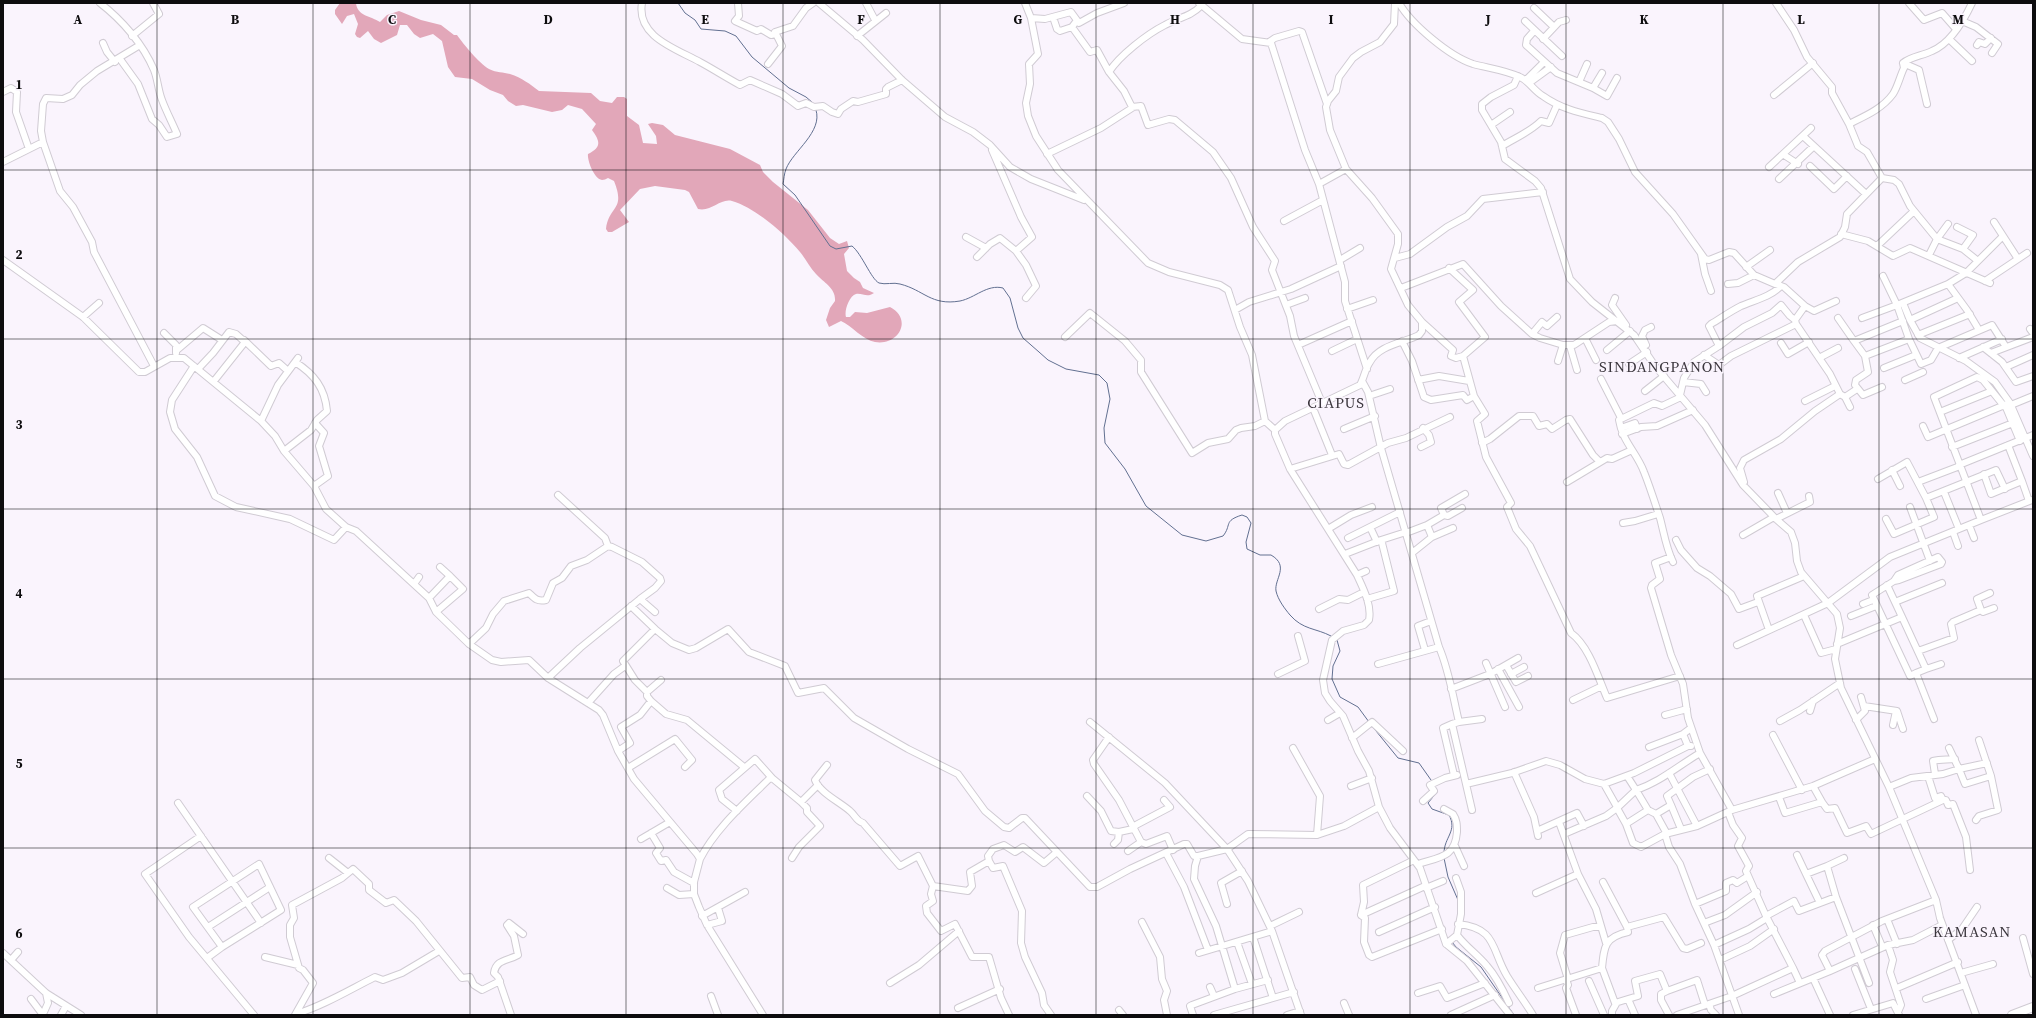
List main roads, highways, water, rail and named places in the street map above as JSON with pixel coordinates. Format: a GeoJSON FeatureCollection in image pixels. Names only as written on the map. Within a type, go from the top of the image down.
{"type":"FeatureCollection","features":[{"type":"Feature","properties":{"kind":"main road"},"geometry":{"type":"LineString","coordinates":[[2012,1015],[2033,1008]]}},
{"type":"Feature","properties":{"kind":"waterway"},"geometry":{"type":"LineString","coordinates":[[678,3],[685,13],[695,20],[701,29],[725,31],[736,36],[752,57],[789,88],[806,97],[813,103]]}},
{"type":"Feature","properties":{"kind":"waterway"},"geometry":{"type":"LineString","coordinates":[[816,110],[817,118],[815,126],[785,171],[783,184],[795,195],[830,246],[836,249],[852,246],[873,277],[879,283],[900,284],[928,297],[942,301],[960,301],[992,288],[1003,288],[1010,298],[1018,328],[1023,338],[1048,360],[1066,369],[1099,375],[1107,383],[1110,399],[1104,428],[1105,443],[1125,469],[1146,506],[1182,535],[1206,541],[1223,536],[1232,519],[1242,515],[1247,517],[1251,523],[1246,542],[1247,549],[1260,555],[1271,555],[1277,559],[1280,564],[1280,573],[1276,591],[1278,598],[1284,607],[1295,620],[1305,626],[1331,636]]}},
{"type":"Feature","properties":{"kind":"waterway"},"geometry":{"type":"LineString","coordinates":[[1337,640],[1340,651],[1333,666],[1332,679],[1340,697],[1358,707],[1369,722]]}},
{"type":"Feature","properties":{"kind":"waterway"},"geometry":{"type":"LineString","coordinates":[[1372,726],[1398,758],[1419,763],[1431,780]]}},
{"type":"Feature","properties":{"kind":"waterway"},"geometry":{"type":"LineString","coordinates":[[1437,792],[1428,803],[1432,809],[1446,814]]}},
{"type":"Feature","properties":{"kind":"waterway"},"geometry":{"type":"LineString","coordinates":[[1444,853],[1452,825],[1449,815]]}},
{"type":"Feature","properties":{"kind":"waterway"},"geometry":{"type":"LineString","coordinates":[[1444,858],[1448,877],[1458,900]]}},
{"type":"Feature","properties":{"kind":"waterway"},"geometry":{"type":"LineString","coordinates":[[1452,942],[1481,967],[1514,1015]]}},
{"type":"Feature","properties":{"kind":"district","name":"SINDANGPANON"},"geometry":{"type":"Point","coordinates":[1662,367]}},
{"type":"Feature","properties":{"kind":"district","name":"CIAPUS"},"geometry":{"type":"Point","coordinates":[1336,403]}},
{"type":"Feature","properties":{"kind":"district","name":"KAMASAN"},"geometry":{"type":"Point","coordinates":[1972,932]}}]}
